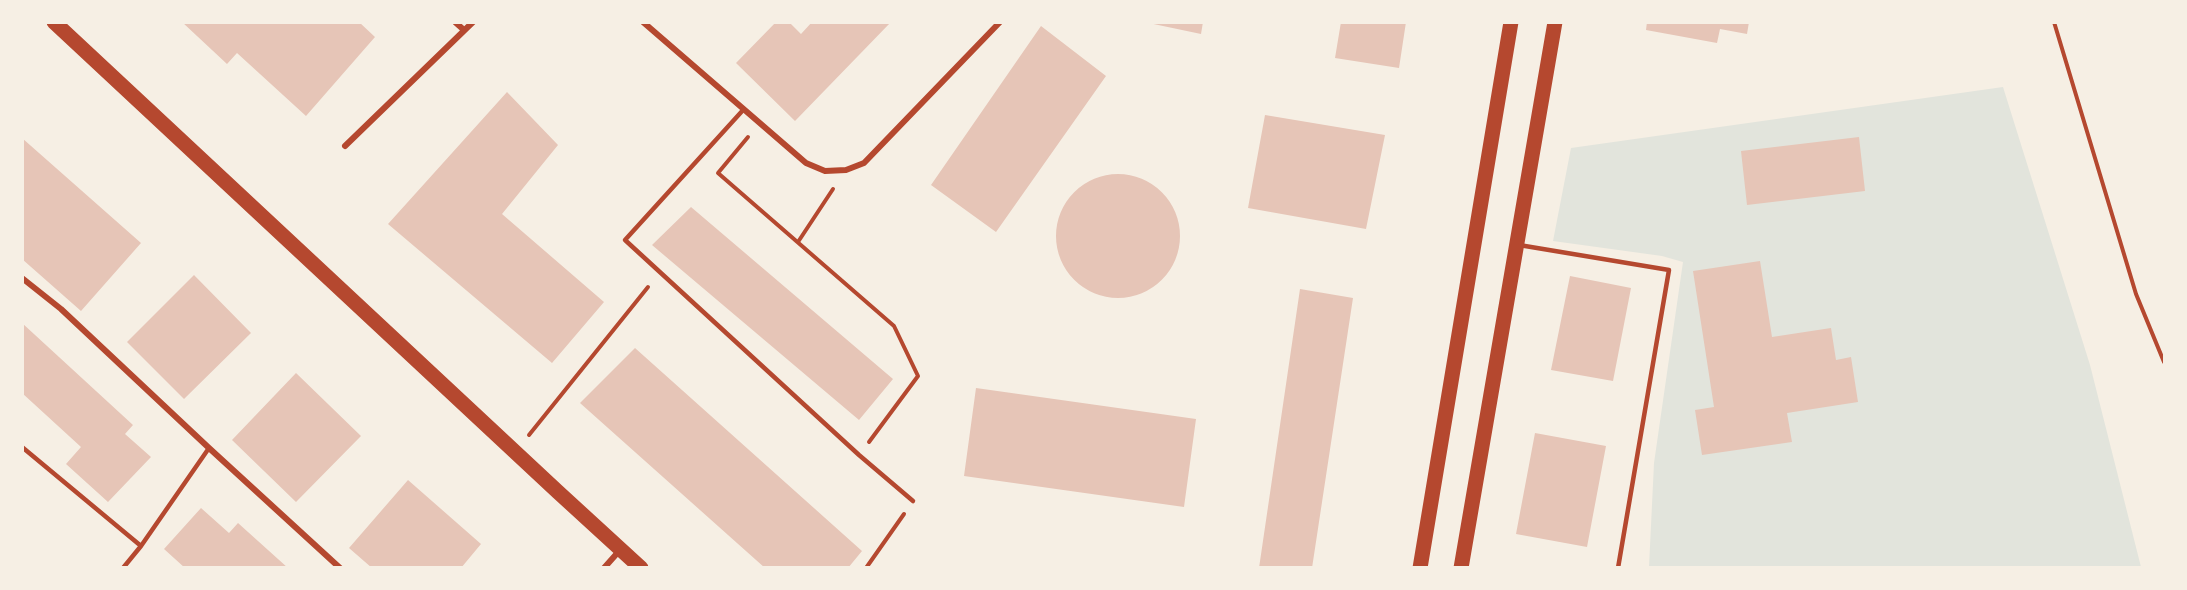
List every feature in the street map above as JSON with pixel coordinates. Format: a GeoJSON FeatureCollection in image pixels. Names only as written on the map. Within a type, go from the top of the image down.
{"type":"FeatureCollection","features":[{"type":"Feature","properties":{"kind":"main road"},"geometry":{"type":"LineString","coordinates":[[54,22],[641,567]]}},
{"type":"Feature","properties":{"kind":"main road"},"geometry":{"type":"LineString","coordinates":[[1420,567],[1511,22]]}},
{"type":"Feature","properties":{"kind":"main road"},"geometry":{"type":"LineString","coordinates":[[1461,567],[1555,22]]}},
{"type":"Feature","properties":{"kind":"street"},"geometry":{"type":"LineString","coordinates":[[455,22],[464,30]]}},
{"type":"Feature","properties":{"kind":"street"},"geometry":{"type":"LineString","coordinates":[[345,146],[473,22]]}},
{"type":"Feature","properties":{"kind":"street"},"geometry":{"type":"LineString","coordinates":[[643,22],[806,164],[825,171],[846,170],[864,163],[1000,22]]}},
{"type":"Feature","properties":{"kind":"street"},"geometry":{"type":"LineString","coordinates":[[22,278],[61,309],[340,567]]}},
{"type":"Feature","properties":{"kind":"street"},"geometry":{"type":"LineString","coordinates":[[604,567],[621,549]]}},
{"type":"Feature","properties":{"kind":"lane"},"geometry":{"type":"LineString","coordinates":[[744,109],[625,240],[859,455],[913,501]]}},
{"type":"Feature","properties":{"kind":"lane"},"geometry":{"type":"LineString","coordinates":[[1517,244],[1669,270],[1617,567]]}},
{"type":"Feature","properties":{"kind":"lane"},"geometry":{"type":"LineString","coordinates":[[22,447],[141,546]]}},
{"type":"Feature","properties":{"kind":"lane"},"geometry":{"type":"LineString","coordinates":[[123,567],[141,546],[209,448]]}},
{"type":"Feature","properties":{"kind":"path"},"geometry":{"type":"LineString","coordinates":[[2054,22],[2136,294],[2164,362]]}},
{"type":"Feature","properties":{"kind":"path"},"geometry":{"type":"LineString","coordinates":[[759,124],[718,173],[894,326],[918,376],[859,455]]}},
{"type":"Feature","properties":{"kind":"path"},"geometry":{"type":"LineString","coordinates":[[798,242],[846,170]]}},
{"type":"Feature","properties":{"kind":"path"},"geometry":{"type":"LineString","coordinates":[[515,452],[660,272]]}},
{"type":"Feature","properties":{"kind":"path"},"geometry":{"type":"LineString","coordinates":[[866,567],[913,501]]}},
{"type":"Feature","properties":{"kind":"shaded area"},"geometry":{"type":"Polygon","coordinates":[[[2003,87],[2090,365],[2141,567],[1649,567],[1654,463],[1683,262],[1662,256],[1553,241],[1571,148],[2003,87]]]}},
{"type":"Feature","properties":{"kind":"building"},"geometry":{"type":"Polygon","coordinates":[[[182,22],[359,22],[375,37],[306,116],[237,53],[227,64],[182,22]]]}},
{"type":"Feature","properties":{"kind":"building"},"geometry":{"type":"Polygon","coordinates":[[[776,22],[789,22],[801,34],[812,22],[891,22],[795,121],[736,63],[776,22]]]}},
{"type":"Feature","properties":{"kind":"building"},"geometry":{"type":"Polygon","coordinates":[[[1144,22],[1203,22],[1201,34],[1144,22]]]}},
{"type":"Feature","properties":{"kind":"building"},"geometry":{"type":"Polygon","coordinates":[[[1341,22],[1406,22],[1399,68],[1335,58],[1341,22]]]}},
{"type":"Feature","properties":{"kind":"building"},"geometry":{"type":"Polygon","coordinates":[[[1647,22],[1749,22],[1747,34],[1720,29],[1717,43],[1646,30],[1647,22]]]}},
{"type":"Feature","properties":{"kind":"building"},"geometry":{"type":"Polygon","coordinates":[[[1041,26],[1106,76],[996,232],[931,185],[1041,26]]]}},
{"type":"Feature","properties":{"kind":"building"},"geometry":{"type":"Polygon","coordinates":[[[507,92],[558,145],[502,214],[604,302],[552,363],[388,224],[507,92]]]}},
{"type":"Feature","properties":{"kind":"building"},"geometry":{"type":"Polygon","coordinates":[[[1265,115],[1385,135],[1366,229],[1248,208],[1265,115]]]}},
{"type":"Feature","properties":{"kind":"building"},"geometry":{"type":"Polygon","coordinates":[[[1859,137],[1865,191],[1747,205],[1741,151],[1859,137]]]}},
{"type":"Feature","properties":{"kind":"building"},"geometry":{"type":"Polygon","coordinates":[[[22,138],[141,243],[81,311],[22,259],[22,138]]]}},
{"type":"Feature","properties":{"kind":"building"},"geometry":{"type":"Polygon","coordinates":[[[1118,174],[1142,179],[1162,192],[1175,212],[1180,236],[1175,260],[1162,280],[1142,293],[1118,298],[1094,293],[1074,280],[1061,260],[1056,236],[1061,212],[1074,192],[1094,179],[1118,174]]]}},
{"type":"Feature","properties":{"kind":"building"},"geometry":{"type":"Polygon","coordinates":[[[691,207],[893,379],[859,420],[652,245],[691,207]]]}},
{"type":"Feature","properties":{"kind":"building"},"geometry":{"type":"Polygon","coordinates":[[[1760,261],[1772,337],[1831,328],[1836,360],[1851,357],[1858,402],[1787,413],[1792,442],[1702,455],[1695,410],[1714,407],[1693,271],[1760,261]]]}},
{"type":"Feature","properties":{"kind":"building"},"geometry":{"type":"Polygon","coordinates":[[[194,275],[251,333],[184,399],[127,342],[194,275]]]}},
{"type":"Feature","properties":{"kind":"building"},"geometry":{"type":"Polygon","coordinates":[[[1570,276],[1631,288],[1613,381],[1551,370],[1570,276]]]}},
{"type":"Feature","properties":{"kind":"building"},"geometry":{"type":"Polygon","coordinates":[[[1300,289],[1353,298],[1312,568],[1259,568],[1300,289]]]}},
{"type":"Feature","properties":{"kind":"building"},"geometry":{"type":"Polygon","coordinates":[[[22,323],[133,425],[125,434],[151,457],[108,502],[66,464],[81,447],[22,393],[22,323]]]}},
{"type":"Feature","properties":{"kind":"building"},"geometry":{"type":"Polygon","coordinates":[[[635,348],[862,551],[848,568],[765,568],[580,403],[635,348]]]}},
{"type":"Feature","properties":{"kind":"building"},"geometry":{"type":"Polygon","coordinates":[[[296,373],[361,436],[296,502],[232,440],[296,373]]]}},
{"type":"Feature","properties":{"kind":"building"},"geometry":{"type":"Polygon","coordinates":[[[976,388],[1196,419],[1184,507],[964,476],[976,388]]]}},
{"type":"Feature","properties":{"kind":"building"},"geometry":{"type":"Polygon","coordinates":[[[1535,433],[1606,446],[1587,547],[1516,534],[1535,433]]]}},
{"type":"Feature","properties":{"kind":"building"},"geometry":{"type":"Polygon","coordinates":[[[408,480],[481,544],[461,568],[372,568],[349,548],[408,480]]]}},
{"type":"Feature","properties":{"kind":"building"},"geometry":{"type":"Polygon","coordinates":[[[201,508],[229,533],[238,523],[288,568],[185,568],[164,549],[201,508]]]}}]}
